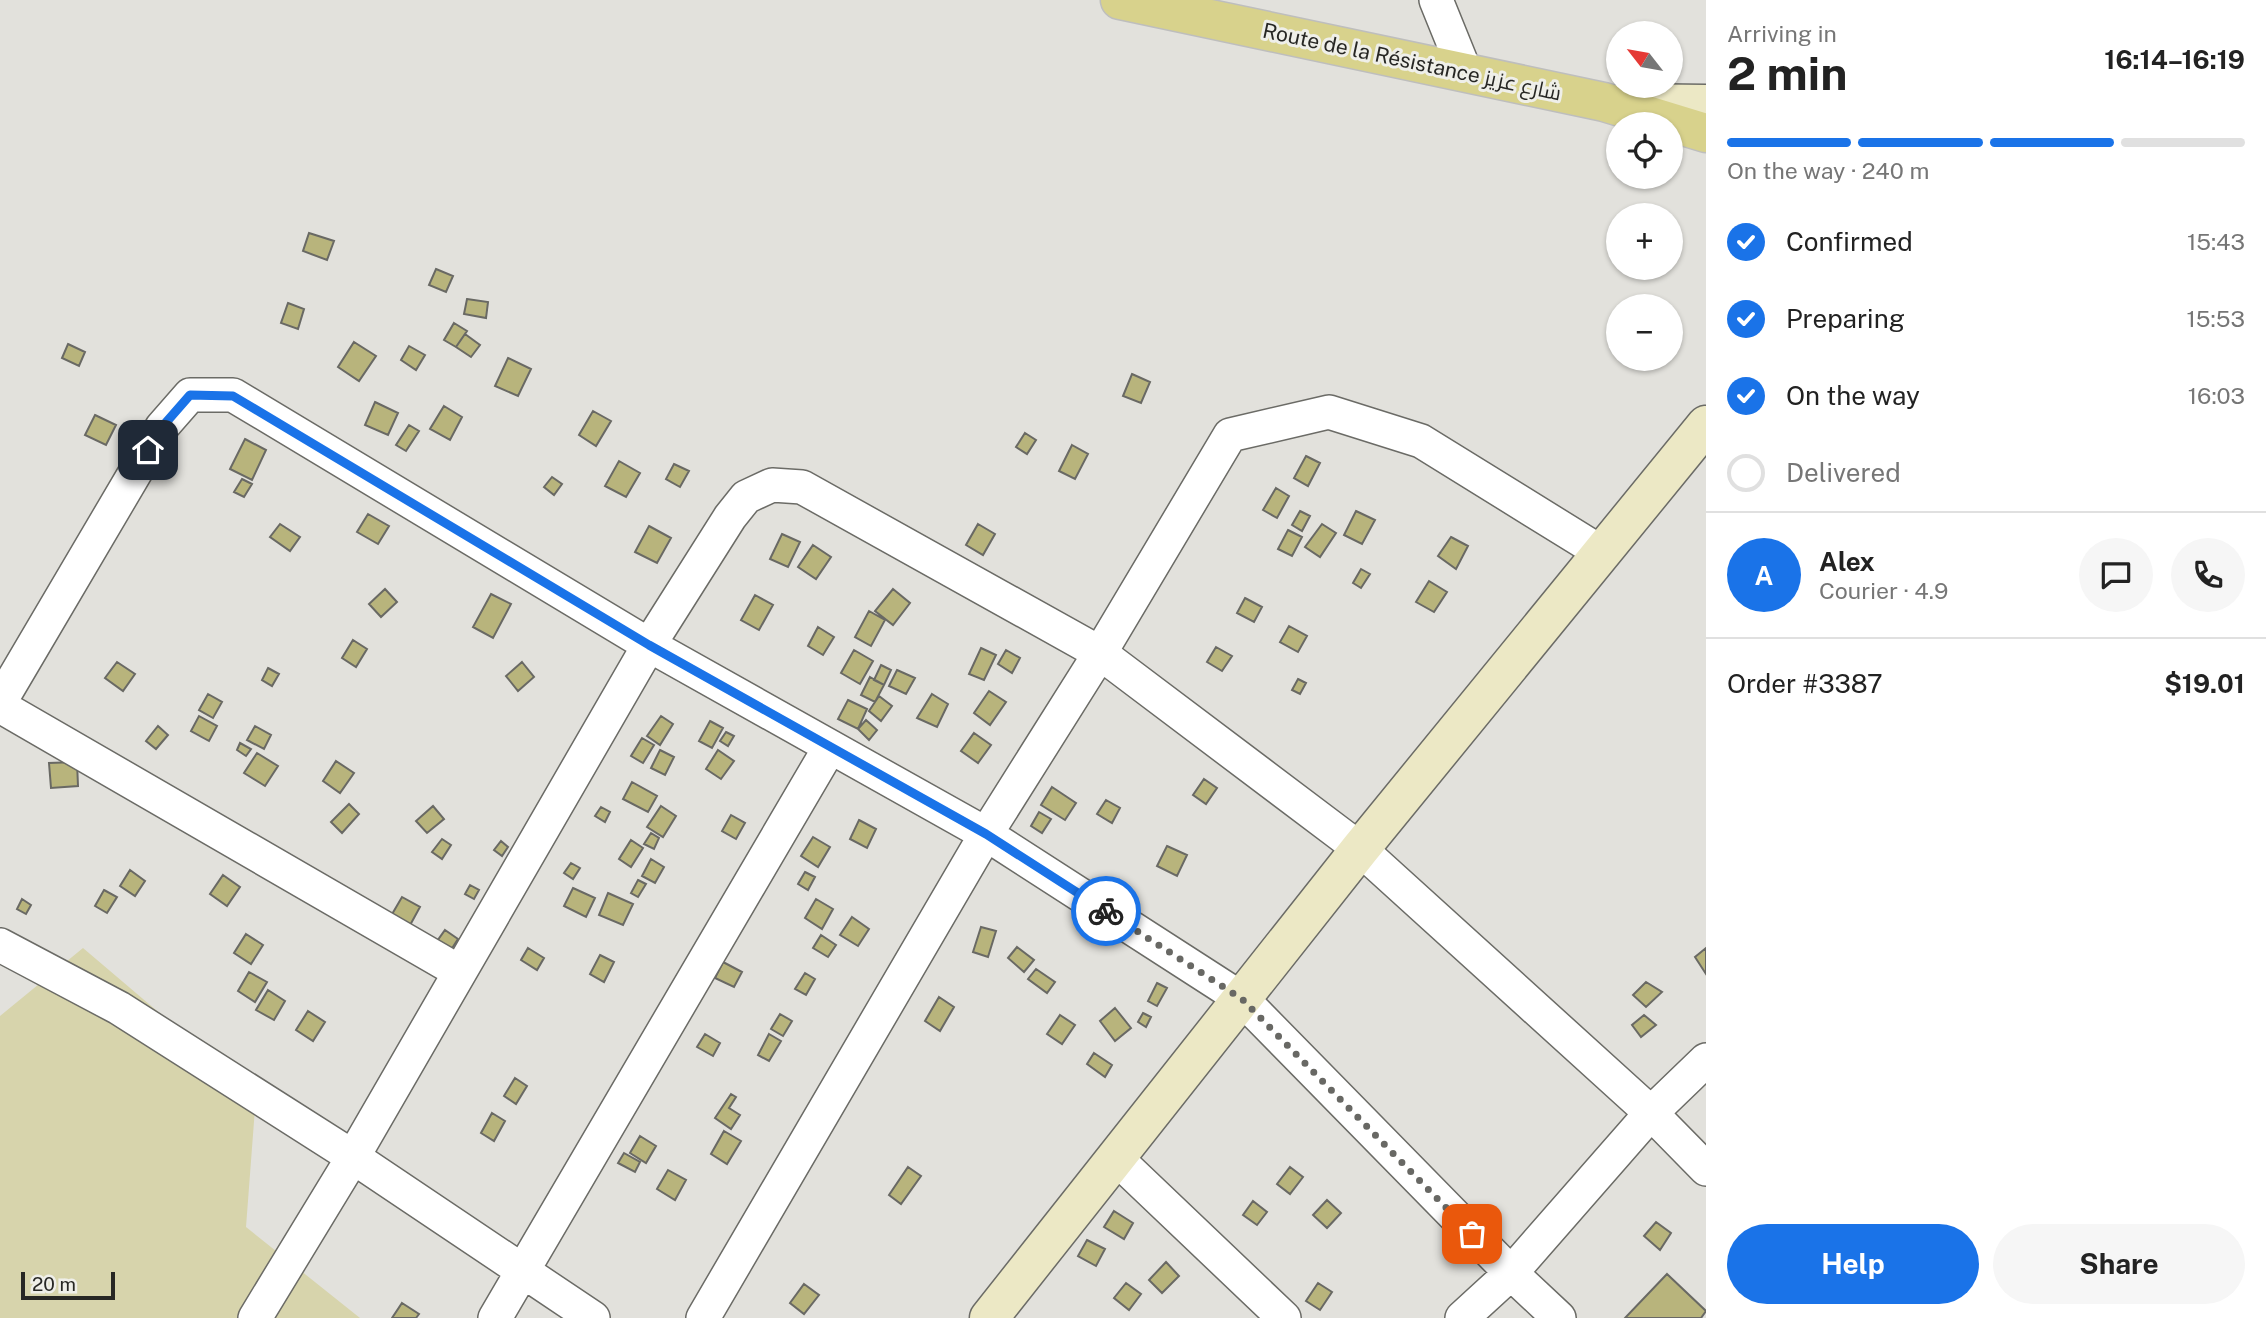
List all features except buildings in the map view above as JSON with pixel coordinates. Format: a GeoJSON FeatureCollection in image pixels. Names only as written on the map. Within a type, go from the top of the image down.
{"type":"FeatureCollection","features":[{"type":"Feature","properties":{"kind":"main road","name":"Route de la Résistance شارع عزيز"},"geometry":{"type":"LineString","coordinates":[[1120,0],[1604,102]]}},
{"type":"Feature","properties":{"kind":"main road"},"geometry":{"type":"LineString","coordinates":[[1604,102],[1706,132]]}},
{"type":"Feature","properties":{"kind":"street"},"geometry":{"type":"LineString","coordinates":[[1436,0],[1466,74]]}},
{"type":"Feature","properties":{"kind":"street","name":"Route de la Résistance شارع عزيز"},"geometry":{"type":"LineString","coordinates":[[1604,102],[1706,104]]}},
{"type":"Feature","properties":{"kind":"street"},"geometry":{"type":"LineString","coordinates":[[460,972],[0,704],[162,427],[190,395],[233,396],[649,645],[986,834],[1242,999],[1511,1273],[1559,1318]]}},
{"type":"Feature","properties":{"kind":"street"},"geometry":{"type":"LineString","coordinates":[[703,1318],[986,834],[1100,653],[1230,435],[1329,412],[1421,441],[1602,553]]}},
{"type":"Feature","properties":{"kind":"street"},"geometry":{"type":"LineString","coordinates":[[989,1318],[1360,849],[1706,425]]}},
{"type":"Feature","properties":{"kind":"street"},"geometry":{"type":"LineString","coordinates":[[255,1318],[353,1157],[649,645],[730,517],[746,497],[772,485],[802,487],[1100,653],[1360,849],[1651,1113],[1706,1169]]}},
{"type":"Feature","properties":{"kind":"street"},"geometry":{"type":"LineString","coordinates":[[495,1318],[830,747]]}},
{"type":"Feature","properties":{"kind":"street"},"geometry":{"type":"LineString","coordinates":[[0,945],[120,1008],[353,1157],[593,1318]]}},
{"type":"Feature","properties":{"kind":"street"},"geometry":{"type":"LineString","coordinates":[[1462,1318],[1511,1273],[1651,1113],[1706,1060]]}},
{"type":"Feature","properties":{"kind":"street"},"geometry":{"type":"LineString","coordinates":[[1116,1158],[1284,1318]]}},
{"type":"Feature","properties":{"kind":"shaded area"},"geometry":{"type":"Polygon","coordinates":[[[83,948],[256,1095],[246,1227],[360,1318],[0,1318],[0,1016],[83,948]]]}},
{"type":"Feature","properties":{"kind":"way so far"},"geometry":{"type":"LineString","coordinates":[[1106,911],[1242,999],[1472,1234]]}},
{"type":"Feature","properties":{"kind":"route"},"geometry":{"type":"LineString","coordinates":[[148,450],[162,427],[190,395],[233,396],[649,645],[986,834],[1106,911]]}}]}
